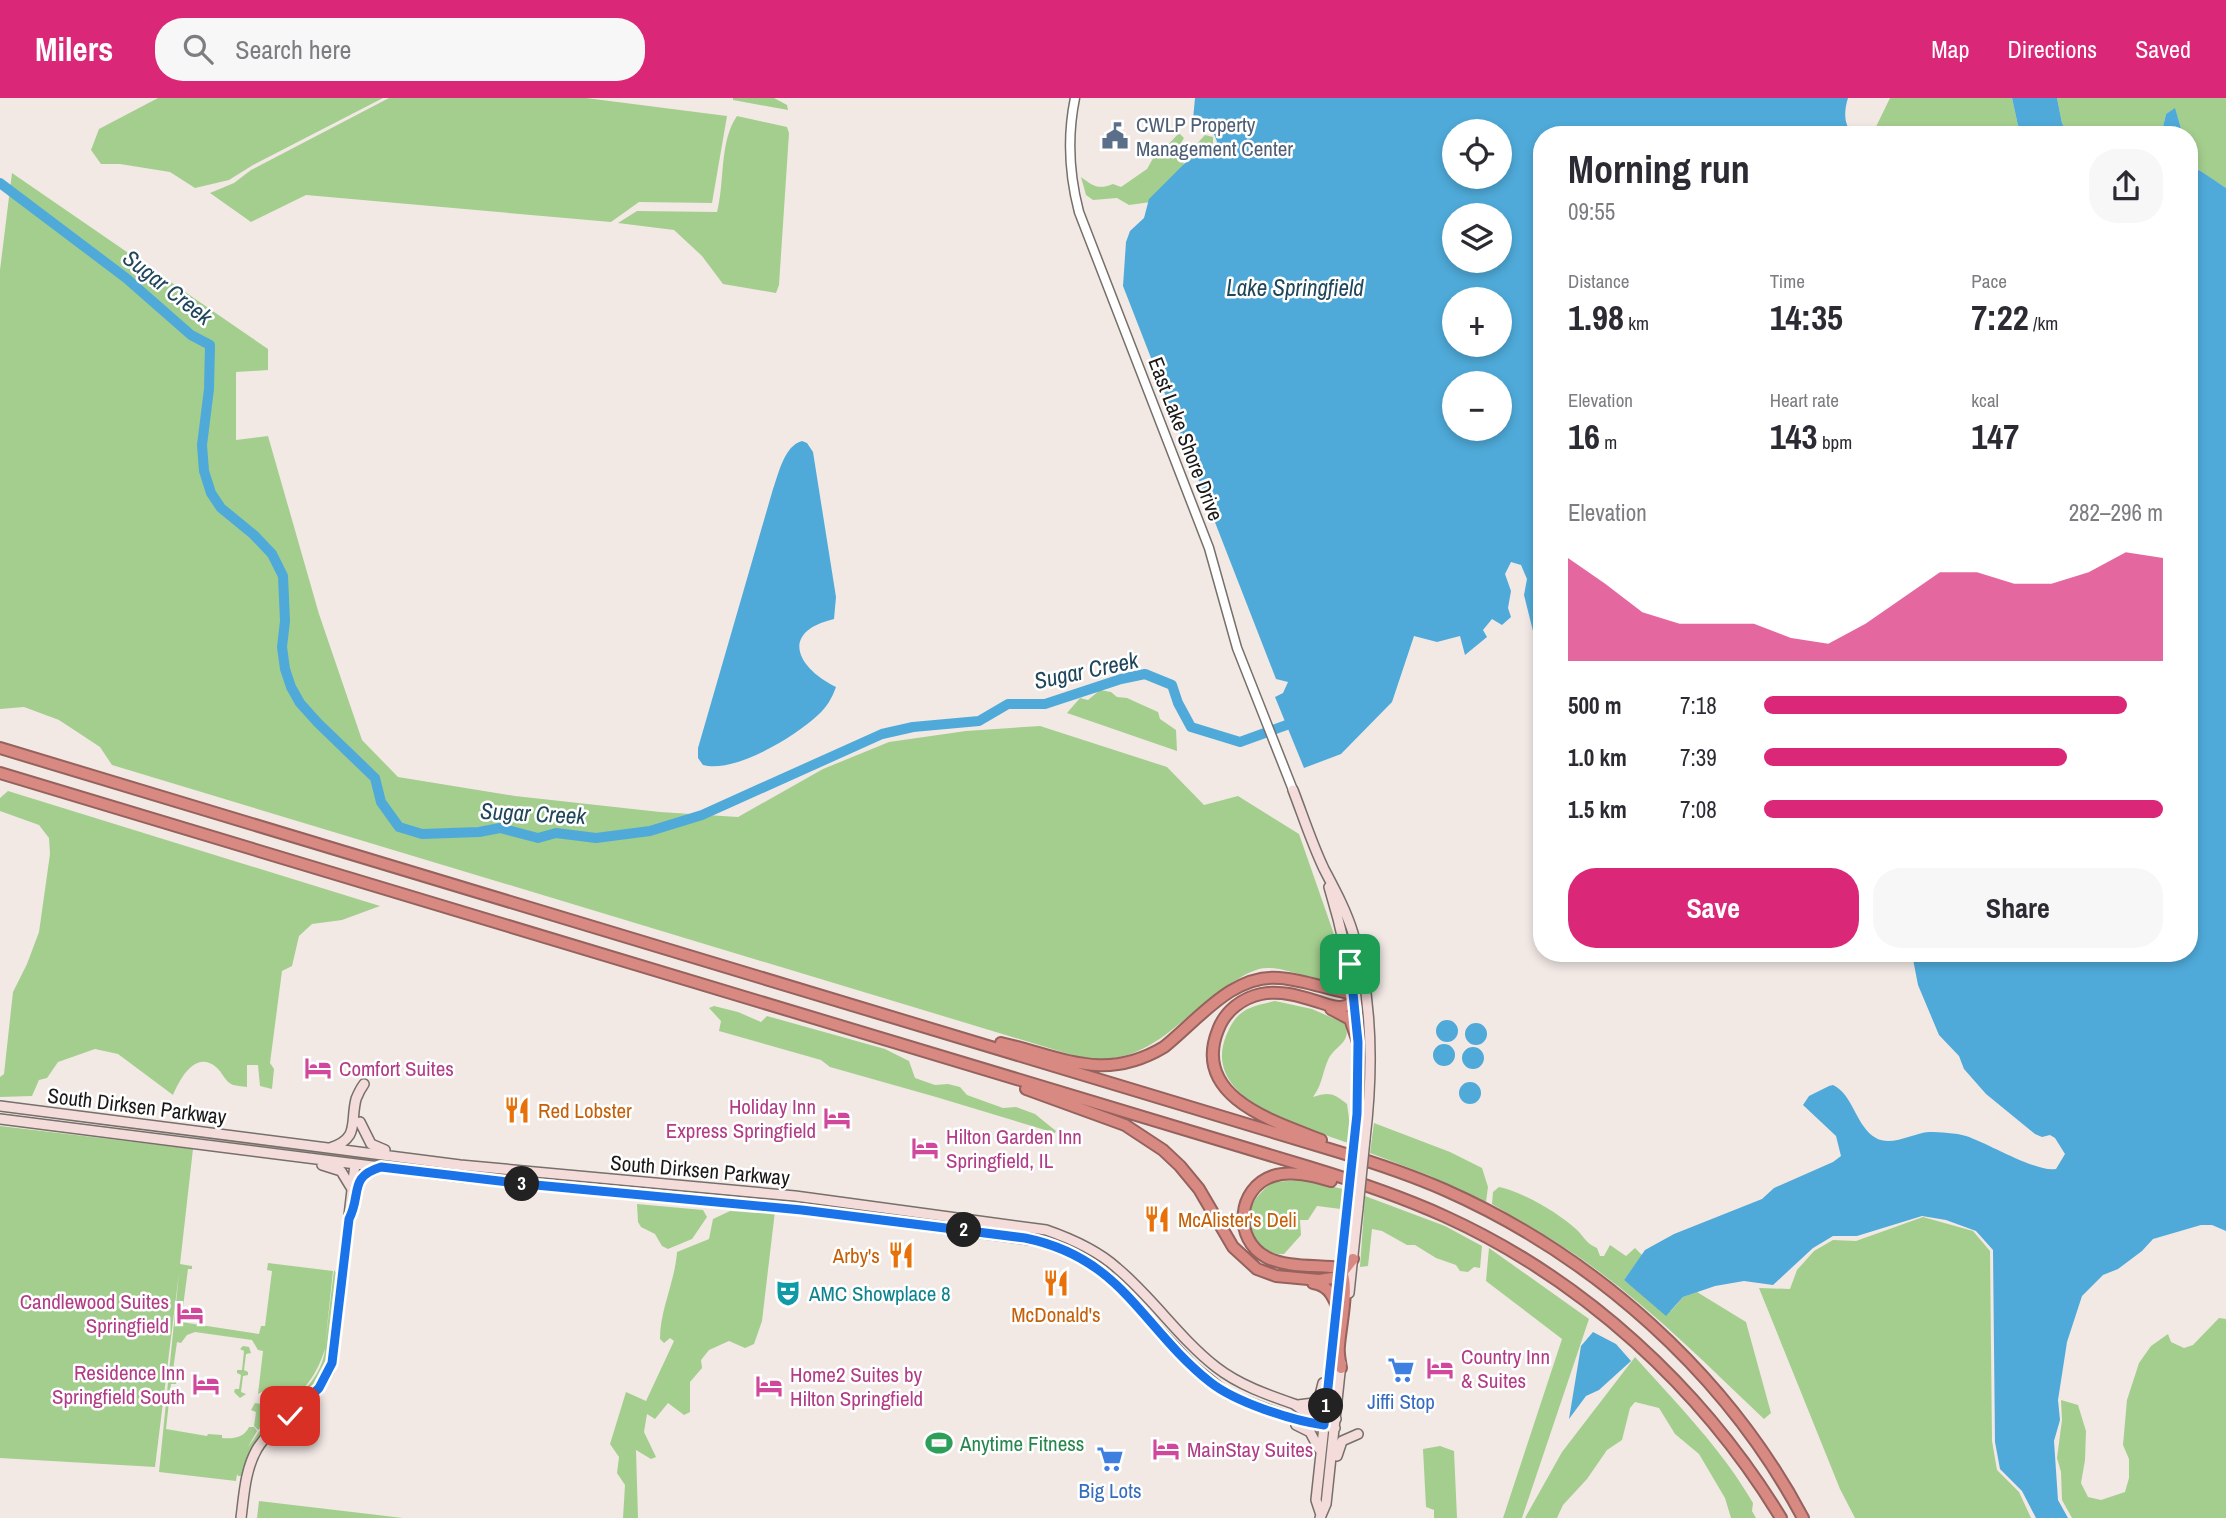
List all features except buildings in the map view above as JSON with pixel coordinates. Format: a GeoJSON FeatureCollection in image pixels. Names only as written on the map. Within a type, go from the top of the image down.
{"type":"FeatureCollection","features":[{"type":"Feature","properties":{"kind":"highway"},"geometry":{"type":"LineString","coordinates":[[0,748],[1339,1152],[1417,1179],[1529,1234],[1580,1268],[1636,1311],[1676,1349],[1727,1405],[1767,1459],[1803,1518]]}},
{"type":"Feature","properties":{"kind":"highway"},"geometry":{"type":"LineString","coordinates":[[0,773],[1345,1178],[1445,1216],[1539,1268],[1582,1298],[1633,1341],[1703,1411],[1743,1462],[1781,1518]]}},
{"type":"Feature","properties":{"kind":"highway"},"geometry":{"type":"LineString","coordinates":[[915,1024],[1022,1048],[1082,1065],[1103,1066],[1121,1064],[1158,1051],[1233,989],[1255,979],[1289,979],[1358,998]]}},
{"type":"Feature","properties":{"kind":"highway"},"geometry":{"type":"LineString","coordinates":[[1358,998],[1342,1007],[1334,1007],[1296,995],[1270,993],[1253,996],[1235,1006],[1221,1022],[1214,1045],[1214,1061],[1219,1077],[1226,1089],[1241,1103],[1268,1118],[1331,1144],[1396,1166],[1417,1179]]}},
{"type":"Feature","properties":{"kind":"highway"},"geometry":{"type":"LineString","coordinates":[[1286,994],[1347,1016],[1353,1023],[1358,1042]]}},
{"type":"Feature","properties":{"kind":"highway"},"geometry":{"type":"LineString","coordinates":[[948,1058],[1125,1125],[1151,1141],[1173,1158],[1190,1177],[1246,1265],[1261,1275],[1325,1287],[1336,1306]]}},
{"type":"Feature","properties":{"kind":"highway"},"geometry":{"type":"LineString","coordinates":[[1341,1272],[1277,1261],[1254,1248],[1245,1231],[1243,1212],[1247,1199],[1256,1186],[1280,1175],[1310,1176],[1445,1216]]}},
{"type":"Feature","properties":{"kind":"highway"},"geometry":{"type":"LineString","coordinates":[[1233,1247],[1251,1265],[1268,1274],[1320,1280],[1341,1272],[1353,1259]]}},
{"type":"Feature","properties":{"kind":"highway"},"geometry":{"type":"LineString","coordinates":[[1341,1272],[1345,1290],[1338,1349],[1341,1368]]}},
{"type":"Feature","properties":{"kind":"main road"},"geometry":{"type":"LineString","coordinates":[[1293,790],[1324,869],[1345,939],[1369,1047],[1369,1097],[1326,1504]]}},
{"type":"Feature","properties":{"kind":"main road"},"geometry":{"type":"LineString","coordinates":[[1320,1516],[1316,1500],[1320,1455],[1355,1135],[1358,998]]}},
{"type":"Feature","properties":{"kind":"main road"},"geometry":{"type":"LineString","coordinates":[[329,1148],[345,1141],[351,1135],[356,1097],[364,1084]]}},
{"type":"Feature","properties":{"kind":"main road","name":"South Dirksen Parkway"},"geometry":{"type":"LineString","coordinates":[[0,1107],[428,1161],[783,1195],[1046,1230],[1079,1242],[1116,1267],[1188,1342],[1218,1368],[1246,1385],[1335,1424]]}},
{"type":"Feature","properties":{"kind":"main road","name":"South Dirksen Parkway"},"geometry":{"type":"LineString","coordinates":[[0,1119],[539,1186],[802,1210],[1025,1238],[1049,1244],[1080,1257],[1109,1277],[1210,1382],[1241,1400],[1305,1423],[1324,1421]]}},
{"type":"Feature","properties":{"kind":"main road"},"geometry":{"type":"LineString","coordinates":[[360,1122],[375,1147],[410,1154],[428,1161]]}},
{"type":"Feature","properties":{"kind":"main road"},"geometry":{"type":"LineString","coordinates":[[277,1154],[296,1162],[336,1168],[352,1189]]}},
{"type":"Feature","properties":{"kind":"main road"},"geometry":{"type":"LineString","coordinates":[[241,1518],[248,1470],[257,1449],[270,1433],[312,1396],[330,1370],[355,1164]]}},
{"type":"Feature","properties":{"kind":"main road"},"geometry":{"type":"LineString","coordinates":[[349,1219],[356,1206],[359,1180],[370,1171],[381,1167]]}},
{"type":"Feature","properties":{"kind":"main road"},"geometry":{"type":"LineString","coordinates":[[1119,1300],[1139,1308]]}},
{"type":"Feature","properties":{"kind":"main road"},"geometry":{"type":"LineString","coordinates":[[1294,1404],[1311,1405],[1320,1395],[1327,1343],[1334,1331]]}},
{"type":"Feature","properties":{"kind":"main road"},"geometry":{"type":"LineString","coordinates":[[1241,1400],[1253,1409],[1310,1432],[1318,1445],[1320,1455]]}},
{"type":"Feature","properties":{"kind":"main road"},"geometry":{"type":"LineString","coordinates":[[1320,1516],[1332,1497],[1338,1447],[1342,1441],[1358,1434]]}},
{"type":"Feature","properties":{"kind":"street","name":"East Lake Shore Drive"},"geometry":{"type":"LineString","coordinates":[[1075,98],[1069,160],[1079,212],[1209,548],[1237,648],[1293,790]]}},
{"type":"Feature","properties":{"kind":"green space"},"geometry":{"type":"Polygon","coordinates":[[[158,98],[383,98],[229,180],[195,188],[170,172],[120,164],[101,164],[91,150],[99,129],[158,98]]]}},
{"type":"Feature","properties":{"kind":"green space"},"geometry":{"type":"Polygon","coordinates":[[[389,98],[586,98],[727,116],[712,203],[639,202],[611,222],[306,195],[251,222],[210,193],[234,183],[251,170],[389,98]]]}},
{"type":"Feature","properties":{"kind":"green space"},"geometry":{"type":"Polygon","coordinates":[[[774,98],[787,105],[788,110],[733,100],[774,98]]]}},
{"type":"Feature","properties":{"kind":"green space"},"geometry":{"type":"Polygon","coordinates":[[[1890,98],[2012,98],[2018,126],[1876,126],[1890,98]]]}},
{"type":"Feature","properties":{"kind":"green space"},"geometry":{"type":"Polygon","coordinates":[[[2057,98],[2226,98],[2226,188],[2198,169],[2198,126],[2180,126],[2175,109],[2166,114],[2163,126],[2064,126],[2057,98]]]}},
{"type":"Feature","properties":{"kind":"green space"},"geometry":{"type":"Polygon","coordinates":[[[737,116],[787,127],[789,133],[779,285],[776,293],[723,284],[702,256],[674,230],[618,223],[637,211],[717,212],[727,138],[737,116]]]}},
{"type":"Feature","properties":{"kind":"green space"},"geometry":{"type":"Polygon","coordinates":[[[1179,133],[1184,138],[1181,143],[1186,148],[1192,149],[1205,135],[1213,137],[1213,143],[1197,162],[1188,157],[1183,168],[1151,202],[1129,205],[1117,198],[1093,200],[1086,195],[1081,177],[1096,186],[1113,184],[1121,187],[1147,169],[1156,153],[1165,148],[1179,133]]]}},
{"type":"Feature","properties":{"kind":"green space"},"geometry":{"type":"Polygon","coordinates":[[[12,173],[268,349],[268,370],[236,372],[236,440],[268,436],[319,614],[362,740],[398,777],[515,796],[660,812],[738,817],[823,769],[889,742],[966,731],[1040,726],[1167,767],[1204,805],[1238,796],[1299,834],[1336,940],[1336,979],[1322,980],[1280,969],[1259,969],[1230,984],[1145,1048],[1106,1059],[1082,1058],[112,765],[100,747],[59,720],[24,707],[0,709],[0,270],[12,173]]]}},
{"type":"Feature","properties":{"kind":"green space"},"geometry":{"type":"Polygon","coordinates":[[[1100,690],[1158,712],[1160,719],[1176,730],[1177,751],[1067,713],[1080,698],[1088,700],[1100,690]]]}},
{"type":"Feature","properties":{"kind":"green space"},"geometry":{"type":"Polygon","coordinates":[[[8,791],[380,906],[342,920],[312,924],[299,936],[292,966],[282,971],[270,1063],[274,1069],[272,1089],[260,1086],[258,1065],[247,1065],[247,1087],[231,1084],[216,1067],[201,1062],[189,1069],[173,1095],[118,1054],[95,1049],[58,1062],[47,1078],[39,1080],[32,1096],[0,1097],[0,1077],[4,1074],[13,992],[39,932],[50,854],[49,838],[39,825],[0,811],[0,798],[8,791]]]}},
{"type":"Feature","properties":{"kind":"green space"},"geometry":{"type":"Polygon","coordinates":[[[1275,1001],[1312,1009],[1344,1023],[1347,1035],[1328,1060],[1313,1097],[1331,1094],[1347,1104],[1350,1126],[1348,1143],[1307,1129],[1261,1108],[1242,1094],[1228,1078],[1222,1059],[1226,1036],[1234,1020],[1244,1011],[1275,1001]]]}},
{"type":"Feature","properties":{"kind":"green space"},"geometry":{"type":"Polygon","coordinates":[[[714,1006],[761,1022],[767,1016],[885,1049],[909,1061],[915,1078],[935,1085],[960,1087],[967,1095],[1003,1108],[1016,1107],[1035,1114],[1056,1131],[1055,1133],[830,1067],[821,1060],[719,1031],[721,1021],[709,1008],[714,1006]]]}},
{"type":"Feature","properties":{"kind":"green space"},"geometry":{"type":"Polygon","coordinates":[[[1374,1123],[1450,1152],[1482,1168],[1488,1187],[1486,1202],[1428,1175],[1370,1153],[1374,1123]]]}},
{"type":"Feature","properties":{"kind":"green space"},"geometry":{"type":"Polygon","coordinates":[[[0,1126],[193,1149],[180,1264],[192,1266],[192,1269],[188,1269],[181,1322],[259,1334],[261,1326],[265,1326],[272,1271],[267,1270],[268,1263],[333,1271],[325,1346],[334,1270],[336,1273],[325,1366],[309,1392],[291,1408],[284,1408],[316,1375],[325,1349],[309,1382],[283,1408],[270,1397],[269,1392],[258,1394],[263,1351],[258,1350],[252,1340],[195,1332],[187,1335],[181,1343],[177,1342],[173,1370],[178,1373],[176,1384],[171,1384],[166,1429],[230,1438],[241,1436],[249,1427],[254,1427],[257,1431],[248,1447],[261,1429],[275,1417],[253,1446],[241,1476],[237,1474],[236,1481],[159,1472],[179,1273],[155,1467],[0,1458],[0,1126]]]}},
{"type":"Feature","properties":{"kind":"green space"},"geometry":{"type":"Polygon","coordinates":[[[1302,1180],[1343,1189],[1341,1209],[1317,1206],[1308,1220],[1300,1220],[1301,1235],[1284,1254],[1275,1254],[1261,1246],[1252,1233],[1249,1216],[1251,1208],[1260,1194],[1273,1182],[1302,1180]]]}},
{"type":"Feature","properties":{"kind":"green space"},"geometry":{"type":"Polygon","coordinates":[[[1499,1187],[1529,1198],[1561,1217],[1597,1248],[1600,1256],[1604,1256],[1610,1245],[1626,1256],[1635,1248],[1642,1255],[1624,1280],[1671,1311],[1683,1297],[1697,1292],[1746,1322],[1771,1413],[1764,1419],[1676,1336],[1583,1260],[1492,1204],[1493,1192],[1499,1187]]]}},
{"type":"Feature","properties":{"kind":"green space"},"geometry":{"type":"Polygon","coordinates":[[[1365,1196],[1445,1226],[1482,1246],[1480,1268],[1474,1267],[1468,1272],[1460,1271],[1456,1265],[1436,1258],[1415,1245],[1407,1245],[1382,1231],[1372,1229],[1368,1266],[1360,1267],[1365,1196]]]}},
{"type":"Feature","properties":{"kind":"green space"},"geometry":{"type":"Polygon","coordinates":[[[637,1204],[703,1210],[707,1217],[692,1239],[668,1249],[662,1246],[655,1234],[641,1227],[637,1204]]]}},
{"type":"Feature","properties":{"kind":"green space"},"geometry":{"type":"Polygon","coordinates":[[[765,1210],[775,1211],[762,1321],[754,1344],[745,1348],[729,1341],[709,1350],[701,1360],[702,1368],[690,1382],[690,1412],[684,1415],[668,1403],[655,1419],[647,1414],[644,1432],[656,1457],[651,1459],[636,1450],[638,1518],[623,1518],[625,1485],[617,1473],[619,1457],[610,1444],[626,1392],[646,1401],[674,1341],[670,1338],[664,1343],[660,1339],[662,1317],[677,1252],[709,1239],[713,1219],[730,1211],[758,1213],[765,1210]]]}},
{"type":"Feature","properties":{"kind":"green space"},"geometry":{"type":"Polygon","coordinates":[[[1923,1217],[1973,1231],[1990,1251],[1992,1441],[1997,1470],[2019,1492],[2031,1518],[1855,1518],[1840,1489],[1759,1288],[1790,1289],[1797,1270],[1814,1251],[1833,1240],[1856,1241],[1923,1217]]]}},
{"type":"Feature","properties":{"kind":"green space"},"geometry":{"type":"Polygon","coordinates":[[[1489,1248],[1589,1319],[1522,1518],[1503,1518],[1562,1339],[1486,1281],[1489,1248]]]}},
{"type":"Feature","properties":{"kind":"green space"},"geometry":{"type":"Polygon","coordinates":[[[2219,1318],[2226,1319],[2226,1518],[2072,1518],[2062,1500],[2061,1472],[2057,1458],[2062,1420],[2061,1400],[2078,1405],[2086,1431],[2081,1483],[2088,1497],[2101,1500],[2125,1492],[2129,1478],[2129,1459],[2123,1445],[2127,1400],[2139,1363],[2151,1346],[2168,1334],[2171,1342],[2184,1348],[2193,1345],[2219,1318]]]}},
{"type":"Feature","properties":{"kind":"green space"},"geometry":{"type":"Polygon","coordinates":[[[243,1346],[249,1347],[251,1353],[246,1354],[244,1370],[248,1375],[243,1376],[241,1392],[246,1394],[240,1398],[234,1392],[239,1389],[241,1375],[237,1370],[242,1370],[244,1351],[240,1349],[243,1346]]]}},
{"type":"Feature","properties":{"kind":"green space"},"geometry":{"type":"Polygon","coordinates":[[[1635,1357],[1698,1427],[1727,1464],[1753,1503],[1752,1511],[1756,1518],[1731,1518],[1725,1498],[1699,1454],[1675,1434],[1659,1408],[1635,1402],[1630,1408],[1622,1440],[1607,1450],[1587,1479],[1563,1505],[1557,1518],[1525,1518],[1562,1452],[1635,1357]]]}},
{"type":"Feature","properties":{"kind":"green space"},"geometry":{"type":"Polygon","coordinates":[[[255,1403],[268,1405],[275,1415],[258,1430],[254,1426],[256,1412],[251,1410],[255,1403]]]}},
{"type":"Feature","properties":{"kind":"green space"},"geometry":{"type":"Polygon","coordinates":[[[1440,1446],[1454,1451],[1457,1518],[1434,1518],[1434,1510],[1426,1507],[1423,1449],[1440,1446]]]}},
{"type":"Feature","properties":{"kind":"green space"},"geometry":{"type":"Polygon","coordinates":[[[259,1501],[403,1518],[257,1518],[259,1501]]]}},
{"type":"Feature","properties":{"kind":"water","name":"Lake Springfield"},"geometry":{"type":"Polygon","coordinates":[[[1195,98],[1848,98],[1845,118],[1848,126],[1533,126],[1533,631],[1524,595],[1527,579],[1521,565],[1511,562],[1505,574],[1511,591],[1508,608],[1511,617],[1502,625],[1492,619],[1483,630],[1487,637],[1465,655],[1460,636],[1437,642],[1414,636],[1392,702],[1341,754],[1304,768],[1275,697],[1283,693],[1288,682],[1276,679],[1123,286],[1126,242],[1130,231],[1144,218],[1149,199],[1187,161],[1209,152],[1217,142],[1211,130],[1193,119],[1195,98]]]}},
{"type":"Feature","properties":{"kind":"water"},"geometry":{"type":"Polygon","coordinates":[[[2012,98],[2057,98],[2064,126],[2018,126],[2012,98]]]}},
{"type":"Feature","properties":{"kind":"water"},"geometry":{"type":"Polygon","coordinates":[[[2175,108],[2180,126],[2163,126],[2166,114],[2175,108]]]}},
{"type":"Feature","properties":{"kind":"water"},"geometry":{"type":"Polygon","coordinates":[[[2198,169],[2226,188],[2226,1231],[2212,1225],[2201,1225],[2153,1239],[2118,1269],[2103,1275],[2082,1296],[2067,1342],[2058,1400],[2060,1420],[2054,1441],[2058,1500],[2068,1518],[2036,1518],[2022,1491],[2000,1469],[1995,1442],[1993,1250],[1976,1231],[1946,1220],[1922,1216],[1857,1236],[1833,1236],[1813,1248],[1773,1285],[1744,1281],[1715,1286],[1683,1297],[1666,1316],[1624,1280],[1645,1250],[1674,1234],[1762,1199],[1774,1188],[1841,1156],[1836,1136],[1803,1105],[1809,1096],[1829,1086],[1840,1089],[1869,1133],[1876,1138],[1889,1141],[1929,1132],[1958,1134],[2037,1167],[2056,1169],[2065,1154],[2055,1138],[2035,1134],[1986,1094],[1964,1069],[1959,1056],[1939,1035],[1918,985],[1914,962],[2198,962],[2198,169]]]}},
{"type":"Feature","properties":{"kind":"water"},"geometry":{"type":"Polygon","coordinates":[[[802,441],[807,443],[813,452],[836,597],[834,619],[806,632],[800,641],[800,651],[812,670],[836,687],[821,712],[780,742],[731,764],[703,765],[698,758],[698,748],[773,489],[786,454],[802,441]]]}},
{"type":"Feature","properties":{"kind":"water"},"geometry":{"type":"Polygon","coordinates":[[[1447,1020],[1455,1023],[1458,1031],[1455,1039],[1447,1042],[1439,1039],[1436,1031],[1439,1023],[1447,1020]]]}},
{"type":"Feature","properties":{"kind":"water"},"geometry":{"type":"Polygon","coordinates":[[[1476,1023],[1484,1026],[1487,1034],[1484,1042],[1476,1045],[1468,1042],[1465,1034],[1468,1026],[1476,1023]]]}},
{"type":"Feature","properties":{"kind":"water"},"geometry":{"type":"Polygon","coordinates":[[[1444,1044],[1452,1047],[1455,1055],[1452,1063],[1444,1066],[1436,1063],[1433,1055],[1436,1047],[1444,1044]]]}},
{"type":"Feature","properties":{"kind":"water"},"geometry":{"type":"Polygon","coordinates":[[[1473,1047],[1481,1050],[1484,1058],[1481,1066],[1473,1069],[1465,1066],[1462,1058],[1465,1050],[1473,1047]]]}},
{"type":"Feature","properties":{"kind":"water"},"geometry":{"type":"Polygon","coordinates":[[[1470,1082],[1478,1085],[1481,1093],[1478,1101],[1470,1104],[1462,1101],[1459,1093],[1462,1085],[1470,1082]]]}},
{"type":"Feature","properties":{"kind":"water"},"geometry":{"type":"Polygon","coordinates":[[[1593,1332],[1616,1344],[1631,1361],[1599,1390],[1586,1396],[1569,1419],[1581,1346],[1593,1332]]]}},
{"type":"Feature","properties":{"kind":"waterway","name":"Sugar Creek"},"geometry":{"type":"LineString","coordinates":[[0,183],[126,278],[191,335],[210,345],[209,389],[202,445],[204,471],[211,493],[221,508],[272,554],[283,576],[285,621],[282,647],[285,669],[300,703],[375,778],[381,802],[399,827],[422,834],[479,832],[500,828],[538,838],[556,833],[596,838],[650,831],[702,815],[882,734],[913,727],[979,721],[1008,704],[1045,704],[1121,679],[1145,674],[1172,685],[1191,727],[1240,742],[1292,723]]}},
{"type":"Feature","properties":{"kind":"place","name":"CWLP Property Management Center"},"geometry":{"type":"Point","coordinates":[1115,136]}},
{"type":"Feature","properties":{"kind":"place","name":"Comfort Suites"},"geometry":{"type":"Point","coordinates":[318,1068]}},
{"type":"Feature","properties":{"kind":"place","name":"Red Lobster"},"geometry":{"type":"Point","coordinates":[517,1110]}},
{"type":"Feature","properties":{"kind":"place","name":"Holiday Inn Express Springfield"},"geometry":{"type":"Point","coordinates":[837,1118]}},
{"type":"Feature","properties":{"kind":"place","name":"Hilton Garden Inn Springfield, IL"},"geometry":{"type":"Point","coordinates":[925,1148]}},
{"type":"Feature","properties":{"kind":"place","name":"McAlister's Deli"},"geometry":{"type":"Point","coordinates":[1157,1219]}},
{"type":"Feature","properties":{"kind":"place","name":"Arby's"},"geometry":{"type":"Point","coordinates":[901,1255]}},
{"type":"Feature","properties":{"kind":"place","name":"McDonald's"},"geometry":{"type":"Point","coordinates":[1056,1283]}},
{"type":"Feature","properties":{"kind":"place","name":"AMC Showplace 8"},"geometry":{"type":"Point","coordinates":[788,1293]}},
{"type":"Feature","properties":{"kind":"place","name":"Candlewood Suites Springfield"},"geometry":{"type":"Point","coordinates":[190,1313]}},
{"type":"Feature","properties":{"kind":"place","name":"Country Inn & Suites"},"geometry":{"type":"Point","coordinates":[1440,1368]}},
{"type":"Feature","properties":{"kind":"place","name":"Jiffi Stop"},"geometry":{"type":"Point","coordinates":[1401,1370]}},
{"type":"Feature","properties":{"kind":"place","name":"Residence Inn Springfield South"},"geometry":{"type":"Point","coordinates":[206,1384]}},
{"type":"Feature","properties":{"kind":"place","name":"Home2 Suites by Hilton Springfield"},"geometry":{"type":"Point","coordinates":[769,1386]}},
{"type":"Feature","properties":{"kind":"place","name":"Anytime Fitness"},"geometry":{"type":"Point","coordinates":[939,1443]}},
{"type":"Feature","properties":{"kind":"place","name":"MainStay Suites"},"geometry":{"type":"Point","coordinates":[1166,1449]}},
{"type":"Feature","properties":{"kind":"place","name":"Big Lots"},"geometry":{"type":"Point","coordinates":[1110,1459]}},
{"type":"Feature","properties":{"kind":"route"},"geometry":{"type":"LineString","coordinates":[[290,1416],[319,1388],[330,1370],[349,1219],[356,1206],[358,1183],[366,1173],[381,1167],[525,1184],[802,1210],[1025,1238],[1049,1244],[1096,1266],[1121,1288],[1194,1367],[1228,1395],[1305,1423],[1324,1425],[1357,1114],[1358,1042],[1350,964]]}}]}
